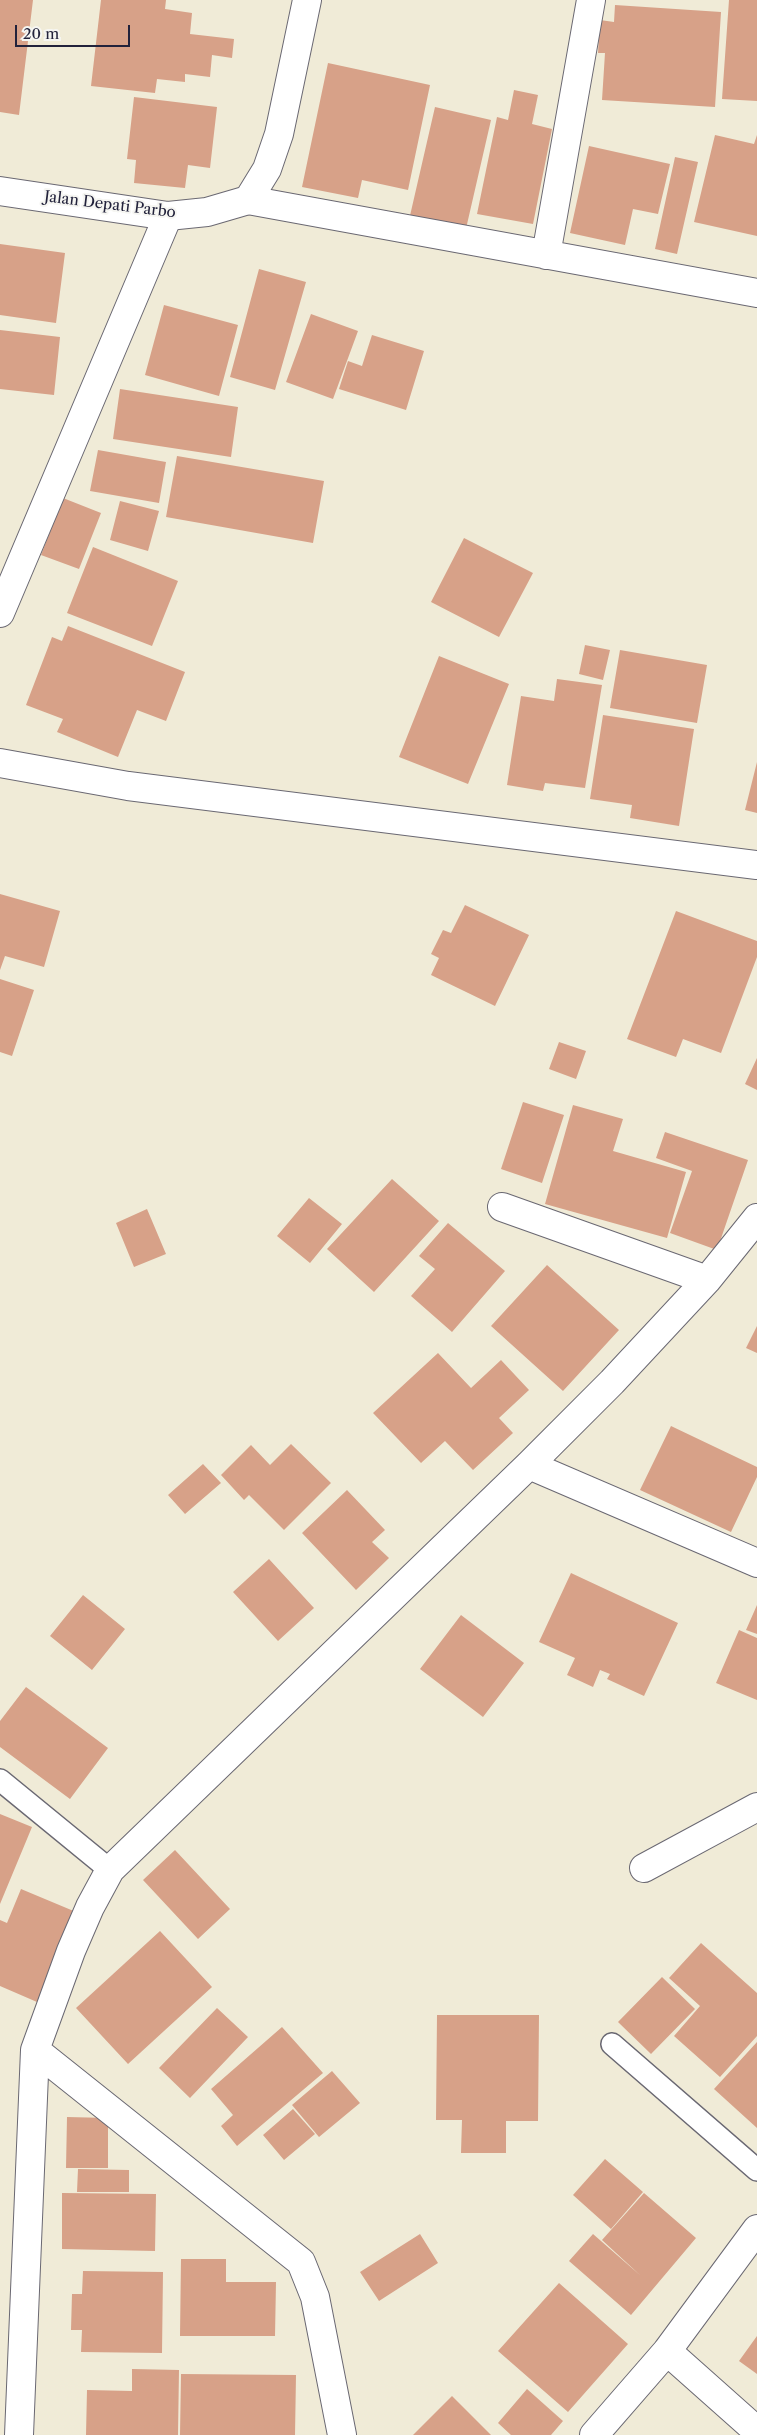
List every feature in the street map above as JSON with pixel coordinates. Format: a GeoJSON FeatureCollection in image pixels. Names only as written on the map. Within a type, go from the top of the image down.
{"type":"FeatureCollection","features":[{"type":"Feature","properties":{"kind":"street"},"geometry":{"type":"LineString","coordinates":[[307,0],[279,134],[267,169],[248,200],[757,293]]}},
{"type":"Feature","properties":{"kind":"street"},"geometry":{"type":"LineString","coordinates":[[546,255],[591,0]]}},
{"type":"Feature","properties":{"kind":"street","name":"Jalan Depati Parbo"},"geometry":{"type":"LineString","coordinates":[[0,190],[168,216],[207,212],[248,200]]}},
{"type":"Feature","properties":{"kind":"street"},"geometry":{"type":"LineString","coordinates":[[0,613],[168,216]]}},
{"type":"Feature","properties":{"kind":"street"},"geometry":{"type":"LineString","coordinates":[[0,763],[138,787],[757,864]]}},
{"type":"Feature","properties":{"kind":"street"},"geometry":{"type":"LineString","coordinates":[[502,1207],[707,1280]]}},
{"type":"Feature","properties":{"kind":"street"},"geometry":{"type":"LineString","coordinates":[[19,2435],[36,2050],[71,1951],[90,1907],[110,1870],[530,1466],[707,1280],[757,1218]]}},
{"type":"Feature","properties":{"kind":"street"},"geometry":{"type":"LineString","coordinates":[[530,1466],[757,1563]]}},
{"type":"Feature","properties":{"kind":"street"},"geometry":{"type":"LineString","coordinates":[[644,1868],[757,1807]]}},
{"type":"Feature","properties":{"kind":"street"},"geometry":{"type":"LineString","coordinates":[[36,2050],[301,2262],[315,2297],[342,2435]]}},
{"type":"Feature","properties":{"kind":"street"},"geometry":{"type":"LineString","coordinates":[[594,2435],[667,2351],[757,2229]]}},
{"type":"Feature","properties":{"kind":"street"},"geometry":{"type":"LineString","coordinates":[[667,2351],[757,2431]]}},
{"type":"Feature","properties":{"kind":"lane"},"geometry":{"type":"LineString","coordinates":[[0,1780],[110,1870]]}},
{"type":"Feature","properties":{"kind":"lane"},"geometry":{"type":"LineString","coordinates":[[612,2044],[757,2170]]}},
{"type":"Feature","properties":{"kind":"building"},"geometry":{"type":"Polygon","coordinates":[[[0,0],[33,0],[19,115],[0,112],[0,0]]]}},
{"type":"Feature","properties":{"kind":"building"},"geometry":{"type":"Polygon","coordinates":[[[101,0],[166,0],[165,9],[192,13],[190,34],[234,39],[232,58],[212,55],[210,77],[185,74],[185,82],[157,79],[155,93],[91,86],[101,0]]]}},
{"type":"Feature","properties":{"kind":"building"},"geometry":{"type":"Polygon","coordinates":[[[729,0],[757,0],[757,101],[722,99],[729,0]]]}},
{"type":"Feature","properties":{"kind":"building"},"geometry":{"type":"Polygon","coordinates":[[[615,5],[721,12],[715,107],[602,100],[605,53],[598,53],[600,20],[614,22],[615,5]]]}},
{"type":"Feature","properties":{"kind":"building"},"geometry":{"type":"Polygon","coordinates":[[[328,63],[430,85],[408,190],[362,180],[358,198],[302,187],[328,63]]]}},
{"type":"Feature","properties":{"kind":"building"},"geometry":{"type":"Polygon","coordinates":[[[514,90],[538,95],[532,124],[552,129],[533,224],[477,214],[497,117],[508,120],[514,90]]]}},
{"type":"Feature","properties":{"kind":"building"},"geometry":{"type":"Polygon","coordinates":[[[134,97],[217,107],[210,168],[188,165],[185,188],[134,183],[136,160],[127,159],[134,97]]]}},
{"type":"Feature","properties":{"kind":"building"},"geometry":{"type":"Polygon","coordinates":[[[435,107],[491,120],[465,233],[409,220],[435,107]]]}},
{"type":"Feature","properties":{"kind":"building"},"geometry":{"type":"Polygon","coordinates":[[[715,135],[754,144],[757,135],[757,236],[694,222],[715,135]]]}},
{"type":"Feature","properties":{"kind":"building"},"geometry":{"type":"Polygon","coordinates":[[[589,146],[670,164],[658,214],[633,209],[625,245],[570,233],[589,146]]]}},
{"type":"Feature","properties":{"kind":"building"},"geometry":{"type":"Polygon","coordinates":[[[675,157],[698,162],[677,254],[655,249],[675,157]]]}},
{"type":"Feature","properties":{"kind":"building"},"geometry":{"type":"Polygon","coordinates":[[[0,244],[65,253],[56,323],[0,315],[0,244]]]}},
{"type":"Feature","properties":{"kind":"building"},"geometry":{"type":"Polygon","coordinates":[[[259,269],[306,282],[275,390],[230,377],[259,269]]]}},
{"type":"Feature","properties":{"kind":"building"},"geometry":{"type":"Polygon","coordinates":[[[164,305],[238,325],[219,396],[145,375],[164,305]]]}},
{"type":"Feature","properties":{"kind":"building"},"geometry":{"type":"Polygon","coordinates":[[[311,314],[358,331],[333,399],[286,382],[311,314]]]}},
{"type":"Feature","properties":{"kind":"building"},"geometry":{"type":"Polygon","coordinates":[[[0,330],[60,337],[54,395],[0,389],[0,330]]]}},
{"type":"Feature","properties":{"kind":"building"},"geometry":{"type":"Polygon","coordinates":[[[372,335],[424,351],[406,410],[339,389],[348,361],[362,366],[372,335]]]}},
{"type":"Feature","properties":{"kind":"building"},"geometry":{"type":"Polygon","coordinates":[[[120,389],[238,407],[231,457],[113,439],[120,389]]]}},
{"type":"Feature","properties":{"kind":"building"},"geometry":{"type":"Polygon","coordinates":[[[98,450],[166,462],[159,503],[90,491],[98,450]]]}},
{"type":"Feature","properties":{"kind":"building"},"geometry":{"type":"Polygon","coordinates":[[[177,456],[324,481],[313,543],[166,517],[177,456]]]}},
{"type":"Feature","properties":{"kind":"building"},"geometry":{"type":"Polygon","coordinates":[[[63,498],[101,513],[79,569],[41,555],[63,498]]]}},
{"type":"Feature","properties":{"kind":"building"},"geometry":{"type":"Polygon","coordinates":[[[120,501],[159,511],[148,551],[110,540],[120,501]]]}},
{"type":"Feature","properties":{"kind":"building"},"geometry":{"type":"Polygon","coordinates":[[[464,538],[533,573],[499,637],[431,602],[464,538]]]}},
{"type":"Feature","properties":{"kind":"building"},"geometry":{"type":"Polygon","coordinates":[[[93,547],[178,581],[152,646],[67,613],[93,547]]]}},
{"type":"Feature","properties":{"kind":"building"},"geometry":{"type":"Polygon","coordinates":[[[68,626],[185,672],[166,721],[137,710],[118,757],[57,732],[63,719],[26,705],[52,637],[62,641],[68,626]]]}},
{"type":"Feature","properties":{"kind":"building"},"geometry":{"type":"Polygon","coordinates":[[[585,645],[610,650],[603,680],[579,674],[585,645]]]}},
{"type":"Feature","properties":{"kind":"building"},"geometry":{"type":"Polygon","coordinates":[[[620,650],[707,665],[697,723],[610,708],[620,650]]]}},
{"type":"Feature","properties":{"kind":"building"},"geometry":{"type":"Polygon","coordinates":[[[439,656],[509,684],[468,784],[399,757],[439,656]]]}},
{"type":"Feature","properties":{"kind":"building"},"geometry":{"type":"Polygon","coordinates":[[[557,679],[602,685],[585,788],[545,783],[543,791],[507,785],[521,696],[554,701],[557,679]]]}},
{"type":"Feature","properties":{"kind":"building"},"geometry":{"type":"Polygon","coordinates":[[[603,715],[694,729],[679,826],[630,818],[632,805],[590,799],[603,715]]]}},
{"type":"Feature","properties":{"kind":"building"},"geometry":{"type":"Polygon","coordinates":[[[757,762],[757,813],[745,810],[757,762]]]}},
{"type":"Feature","properties":{"kind":"building"},"geometry":{"type":"Polygon","coordinates":[[[0,894],[60,911],[44,967],[5,956],[0,970],[0,894]]]}},
{"type":"Feature","properties":{"kind":"building"},"geometry":{"type":"Polygon","coordinates":[[[465,905],[529,935],[495,1006],[431,975],[439,958],[431,954],[443,930],[451,933],[465,905]]]}},
{"type":"Feature","properties":{"kind":"building"},"geometry":{"type":"Polygon","coordinates":[[[676,911],[757,941],[757,957],[721,1053],[683,1039],[676,1057],[627,1039],[676,911]]]}},
{"type":"Feature","properties":{"kind":"building"},"geometry":{"type":"Polygon","coordinates":[[[0,979],[34,990],[12,1056],[0,1052],[0,979]]]}},
{"type":"Feature","properties":{"kind":"building"},"geometry":{"type":"Polygon","coordinates":[[[559,1042],[586,1051],[576,1079],[549,1069],[559,1042]]]}},
{"type":"Feature","properties":{"kind":"building"},"geometry":{"type":"Polygon","coordinates":[[[757,1058],[757,1090],[745,1084],[757,1058]]]}},
{"type":"Feature","properties":{"kind":"building"},"geometry":{"type":"Polygon","coordinates":[[[523,1102],[564,1115],[542,1183],[501,1169],[523,1102]]]}},
{"type":"Feature","properties":{"kind":"building"},"geometry":{"type":"Polygon","coordinates":[[[573,1105],[623,1119],[613,1151],[686,1172],[667,1238],[545,1204],[573,1105]]]}},
{"type":"Feature","properties":{"kind":"building"},"geometry":{"type":"Polygon","coordinates":[[[665,1132],[748,1160],[717,1250],[670,1233],[692,1171],[656,1158],[665,1132]]]}},
{"type":"Feature","properties":{"kind":"building"},"geometry":{"type":"Polygon","coordinates":[[[392,1179],[439,1221],[374,1292],[327,1249],[392,1179]]]}},
{"type":"Feature","properties":{"kind":"building"},"geometry":{"type":"Polygon","coordinates":[[[309,1198],[342,1224],[310,1263],[277,1236],[309,1198]]]}},
{"type":"Feature","properties":{"kind":"building"},"geometry":{"type":"Polygon","coordinates":[[[147,1209],[166,1254],[134,1267],[116,1223],[147,1209]]]}},
{"type":"Feature","properties":{"kind":"building"},"geometry":{"type":"Polygon","coordinates":[[[448,1223],[505,1271],[452,1332],[411,1296],[435,1269],[419,1256],[448,1223]]]}},
{"type":"Feature","properties":{"kind":"building"},"geometry":{"type":"Polygon","coordinates":[[[547,1265],[619,1330],[563,1391],[491,1326],[547,1265]]]}},
{"type":"Feature","properties":{"kind":"building"},"geometry":{"type":"Polygon","coordinates":[[[757,1326],[757,1353],[746,1348],[757,1326]]]}},
{"type":"Feature","properties":{"kind":"building"},"geometry":{"type":"Polygon","coordinates":[[[438,1353],[471,1388],[501,1360],[529,1390],[499,1418],[513,1433],[473,1470],[445,1441],[421,1463],[373,1413],[438,1353]]]}},
{"type":"Feature","properties":{"kind":"building"},"geometry":{"type":"Polygon","coordinates":[[[671,1426],[757,1467],[757,1477],[731,1532],[640,1490],[671,1426]]]}},
{"type":"Feature","properties":{"kind":"building"},"geometry":{"type":"Polygon","coordinates":[[[291,1444],[331,1483],[284,1530],[249,1495],[244,1500],[221,1475],[251,1445],[270,1465],[291,1444]]]}},
{"type":"Feature","properties":{"kind":"building"},"geometry":{"type":"Polygon","coordinates":[[[203,1464],[221,1483],[185,1514],[168,1495],[203,1464]]]}},
{"type":"Feature","properties":{"kind":"building"},"geometry":{"type":"Polygon","coordinates":[[[347,1490],[385,1530],[372,1542],[389,1558],[356,1590],[302,1533],[347,1490]]]}},
{"type":"Feature","properties":{"kind":"building"},"geometry":{"type":"Polygon","coordinates":[[[269,1559],[314,1608],[278,1641],[233,1592],[269,1559]]]}},
{"type":"Feature","properties":{"kind":"building"},"geometry":{"type":"Polygon","coordinates":[[[571,1573],[678,1623],[644,1696],[607,1679],[610,1674],[600,1670],[593,1687],[567,1675],[575,1658],[539,1642],[571,1573]]]}},
{"type":"Feature","properties":{"kind":"building"},"geometry":{"type":"Polygon","coordinates":[[[83,1595],[125,1629],[92,1670],[50,1636],[83,1595]]]}},
{"type":"Feature","properties":{"kind":"building"},"geometry":{"type":"Polygon","coordinates":[[[757,1605],[757,1634],[746,1630],[757,1605]]]}},
{"type":"Feature","properties":{"kind":"building"},"geometry":{"type":"Polygon","coordinates":[[[461,1615],[524,1663],[483,1717],[420,1669],[461,1615]]]}},
{"type":"Feature","properties":{"kind":"building"},"geometry":{"type":"Polygon","coordinates":[[[739,1630],[757,1638],[757,1700],[716,1683],[739,1630]]]}},
{"type":"Feature","properties":{"kind":"building"},"geometry":{"type":"Polygon","coordinates":[[[26,1687],[108,1748],[70,1799],[0,1747],[0,1721],[26,1687]]]}},
{"type":"Feature","properties":{"kind":"building"},"geometry":{"type":"Polygon","coordinates":[[[0,1814],[32,1827],[0,1904],[0,1814]]]}},
{"type":"Feature","properties":{"kind":"building"},"geometry":{"type":"Polygon","coordinates":[[[175,1850],[230,1909],[198,1939],[143,1880],[175,1850]]]}},
{"type":"Feature","properties":{"kind":"building"},"geometry":{"type":"Polygon","coordinates":[[[21,1889],[76,1912],[37,2002],[0,1986],[0,1920],[7,1923],[21,1889]]]}},
{"type":"Feature","properties":{"kind":"building"},"geometry":{"type":"Polygon","coordinates":[[[160,1931],[212,1987],[128,2064],[76,2008],[160,1931]]]}},
{"type":"Feature","properties":{"kind":"building"},"geometry":{"type":"Polygon","coordinates":[[[701,1943],[757,1993],[757,2036],[720,2077],[674,2036],[700,2006],[669,1978],[701,1943]]]}},
{"type":"Feature","properties":{"kind":"building"},"geometry":{"type":"Polygon","coordinates":[[[662,1977],[695,2009],[651,2054],[618,2022],[662,1977]]]}},
{"type":"Feature","properties":{"kind":"building"},"geometry":{"type":"Polygon","coordinates":[[[217,2008],[248,2037],[190,2098],[159,2068],[217,2008]]]}},
{"type":"Feature","properties":{"kind":"building"},"geometry":{"type":"Polygon","coordinates":[[[437,2015],[539,2015],[538,2121],[506,2121],[506,2153],[461,2153],[462,2120],[436,2120],[437,2015]]]}},
{"type":"Feature","properties":{"kind":"building"},"geometry":{"type":"Polygon","coordinates":[[[282,2027],[323,2073],[237,2146],[221,2126],[233,2115],[211,2089],[282,2027]]]}},
{"type":"Feature","properties":{"kind":"building"},"geometry":{"type":"Polygon","coordinates":[[[757,2042],[757,2128],[714,2089],[757,2042]]]}},
{"type":"Feature","properties":{"kind":"building"},"geometry":{"type":"Polygon","coordinates":[[[332,2071],[360,2103],[319,2137],[292,2105],[332,2071]]]}},
{"type":"Feature","properties":{"kind":"building"},"geometry":{"type":"Polygon","coordinates":[[[293,2109],[315,2134],[284,2160],[263,2135],[293,2109]]]}},
{"type":"Feature","properties":{"kind":"building"},"geometry":{"type":"Polygon","coordinates":[[[67,2117],[108,2118],[108,2168],[66,2168],[67,2117]]]}},
{"type":"Feature","properties":{"kind":"building"},"geometry":{"type":"Polygon","coordinates":[[[605,2159],[643,2192],[611,2229],[573,2195],[605,2159]]]}},
{"type":"Feature","properties":{"kind":"building"},"geometry":{"type":"Polygon","coordinates":[[[78,2169],[129,2170],[129,2192],[77,2192],[78,2169]]]}},
{"type":"Feature","properties":{"kind":"building"},"geometry":{"type":"Polygon","coordinates":[[[62,2193],[156,2194],[155,2251],[62,2249],[62,2193]]]}},
{"type":"Feature","properties":{"kind":"building"},"geometry":{"type":"Polygon","coordinates":[[[644,2193],[696,2238],[631,2315],[569,2261],[593,2234],[641,2276],[602,2240],[644,2193]]]}},
{"type":"Feature","properties":{"kind":"building"},"geometry":{"type":"Polygon","coordinates":[[[420,2234],[438,2263],[379,2301],[360,2272],[420,2234]]]}},
{"type":"Feature","properties":{"kind":"building"},"geometry":{"type":"Polygon","coordinates":[[[181,2259],[226,2259],[226,2282],[276,2282],[275,2336],[180,2336],[181,2259]]]}},
{"type":"Feature","properties":{"kind":"building"},"geometry":{"type":"Polygon","coordinates":[[[83,2271],[163,2272],[162,2353],[81,2352],[82,2330],[71,2330],[72,2294],[82,2294],[83,2271]]]}},
{"type":"Feature","properties":{"kind":"building"},"geometry":{"type":"Polygon","coordinates":[[[559,2283],[628,2344],[568,2412],[498,2351],[559,2283]]]}},
{"type":"Feature","properties":{"kind":"building"},"geometry":{"type":"Polygon","coordinates":[[[757,2336],[757,2374],[739,2361],[757,2336]]]}},
{"type":"Feature","properties":{"kind":"building"},"geometry":{"type":"Polygon","coordinates":[[[132,2369],[179,2370],[178,2435],[86,2435],[87,2390],[132,2391],[132,2369]]]}},
{"type":"Feature","properties":{"kind":"building"},"geometry":{"type":"Polygon","coordinates":[[[181,2374],[296,2375],[295,2435],[180,2435],[181,2374]]]}},
{"type":"Feature","properties":{"kind":"building"},"geometry":{"type":"Polygon","coordinates":[[[527,2389],[563,2421],[551,2435],[511,2435],[498,2423],[527,2389]]]}},
{"type":"Feature","properties":{"kind":"building"},"geometry":{"type":"Polygon","coordinates":[[[452,2396],[491,2435],[413,2435],[452,2396]]]}}]}
